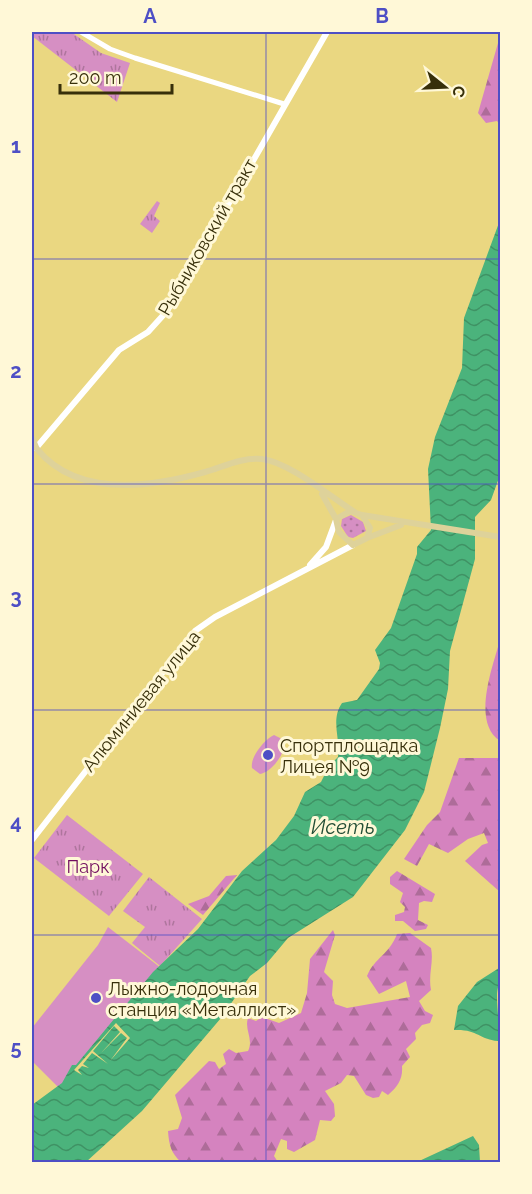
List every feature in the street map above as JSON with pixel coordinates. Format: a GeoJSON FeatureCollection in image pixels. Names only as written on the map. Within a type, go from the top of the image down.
{"type":"FeatureCollection","features":[{"type":"Feature","properties":{"kind":"main road","name":"Рыбниковский тракт"},"geometry":{"type":"LineString","coordinates":[[33,449],[119,350],[148,332],[167,311],[327,32]]}},
{"type":"Feature","properties":{"kind":"main road"},"geometry":{"type":"LineString","coordinates":[[32,438],[33,449],[69,473],[99,482],[130,485],[172,480],[258,459],[280,464],[359,514],[370,525],[367,538]]}},
{"type":"Feature","properties":{"kind":"main road"},"geometry":{"type":"LineString","coordinates":[[318,489],[336,519],[339,532],[353,545],[392,527],[418,525]]}},
{"type":"Feature","properties":{"kind":"main road"},"geometry":{"type":"LineString","coordinates":[[303,571],[326,547],[336,519],[343,513],[501,537]]}},
{"type":"Feature","properties":{"kind":"main road","name":"Алюминиевая улица"},"geometry":{"type":"LineString","coordinates":[[32,840],[195,631],[215,617],[353,545]]}},
{"type":"Feature","properties":{"kind":"street"},"geometry":{"type":"LineString","coordinates":[[81,32],[110,49],[135,58],[284,104]]}},
{"type":"Feature","properties":{"kind":"green space"},"geometry":{"type":"Polygon","coordinates":[[[32,32],[71,32],[101,53],[130,63],[117,102],[32,36],[32,32]]]}},
{"type":"Feature","properties":{"kind":"green space"},"geometry":{"type":"Polygon","coordinates":[[[500,36],[500,125],[497,121],[486,123],[478,113],[500,36]]]}},
{"type":"Feature","properties":{"kind":"green space"},"geometry":{"type":"Polygon","coordinates":[[[157,201],[160,203],[154,216],[160,221],[152,233],[140,224],[157,201]]]}},
{"type":"Feature","properties":{"kind":"green space"},"geometry":{"type":"Polygon","coordinates":[[[351,515],[363,522],[366,531],[353,538],[348,537],[341,526],[342,519],[351,515]]]}},
{"type":"Feature","properties":{"kind":"green space"},"geometry":{"type":"Polygon","coordinates":[[[500,640],[500,741],[491,732],[485,708],[489,678],[500,640]]]}},
{"type":"Feature","properties":{"kind":"green space","name":"Спортплощадка Лицея №9"},"geometry":{"type":"Polygon","coordinates":[[[274,735],[284,740],[281,756],[274,766],[260,774],[252,768],[253,759],[262,745],[274,735]]]}},
{"type":"Feature","properties":{"kind":"green space"},"geometry":{"type":"Polygon","coordinates":[[[459,758],[500,758],[500,892],[465,861],[482,845],[488,843],[484,833],[468,839],[448,853],[429,844],[417,866],[404,859],[427,825],[440,812],[459,758]]]}},
{"type":"Feature","properties":{"kind":"green space","name":"Парк"},"geometry":{"type":"Polygon","coordinates":[[[67,815],[143,874],[109,916],[34,858],[67,815]]]}},
{"type":"Feature","properties":{"kind":"green space"},"geometry":{"type":"Polygon","coordinates":[[[397,871],[435,894],[432,902],[419,903],[418,920],[428,925],[426,929],[415,931],[403,921],[395,921],[395,915],[404,912],[405,907],[400,902],[403,893],[390,884],[390,877],[397,871]]]}},
{"type":"Feature","properties":{"kind":"green space"},"geometry":{"type":"Polygon","coordinates":[[[237,875],[203,915],[188,904],[209,896],[226,876],[237,875]]]}},
{"type":"Feature","properties":{"kind":"green space","name":"Парк"},"geometry":{"type":"Polygon","coordinates":[[[149,877],[202,919],[160,966],[132,943],[145,927],[123,911],[149,877]]]}},
{"type":"Feature","properties":{"kind":"green space","name":"Лыжно-лодочная станция «Металлист»"},"geometry":{"type":"Polygon","coordinates":[[[108,927],[161,968],[60,1089],[32,1061],[32,1028],[98,945],[108,927]]]}},
{"type":"Feature","properties":{"kind":"green space"},"geometry":{"type":"Polygon","coordinates":[[[333,930],[335,935],[324,972],[333,981],[332,995],[335,1004],[347,1008],[410,997],[406,981],[379,994],[367,976],[374,964],[390,947],[397,934],[410,933],[431,948],[431,990],[419,1001],[425,1011],[433,1015],[430,1023],[422,1025],[415,1033],[416,1039],[406,1049],[410,1057],[402,1066],[401,1079],[388,1095],[382,1091],[379,1097],[373,1098],[366,1095],[354,1076],[347,1075],[341,1083],[325,1091],[334,1104],[335,1116],[331,1121],[320,1120],[315,1140],[294,1152],[287,1149],[287,1141],[281,1139],[274,1156],[278,1162],[181,1162],[173,1152],[168,1136],[168,1131],[178,1129],[182,1118],[175,1095],[209,1061],[215,1062],[219,1069],[226,1064],[223,1054],[229,1049],[236,1053],[248,1051],[250,1042],[248,1018],[256,1021],[262,1017],[279,1023],[301,1013],[307,993],[310,959],[333,930]]]}},
{"type":"Feature","properties":{"kind":"water","name":"Исеть"},"geometry":{"type":"Polygon","coordinates":[[[500,220],[500,475],[491,500],[475,517],[475,559],[450,651],[448,689],[424,792],[405,830],[353,897],[288,938],[267,963],[250,976],[221,1018],[142,1111],[86,1162],[32,1162],[32,1105],[62,1083],[72,1065],[76,1065],[153,972],[198,929],[242,871],[276,840],[294,816],[305,792],[321,782],[329,766],[338,757],[336,723],[339,710],[342,703],[357,700],[379,669],[380,663],[375,650],[391,628],[417,554],[417,547],[431,530],[428,469],[435,437],[462,368],[464,318],[500,220]]]}},
{"type":"Feature","properties":{"kind":"water"},"geometry":{"type":"Polygon","coordinates":[[[499,968],[498,1041],[468,1031],[454,1030],[458,1006],[477,982],[499,968]]]}},
{"type":"Feature","properties":{"kind":"water"},"geometry":{"type":"Polygon","coordinates":[[[473,1136],[479,1145],[480,1162],[417,1162],[473,1136]]]}},
{"type":"Feature","properties":{"kind":"pier"},"geometry":{"type":"Polygon","coordinates":[[[116,1023],[130,1038],[110,1061],[127,1038],[121,1033],[101,1053],[120,1032],[114,1026],[93,1051],[108,1064],[92,1053],[83,1064],[89,1068],[82,1066],[78,1070],[82,1075],[74,1070],[116,1023]]]}},
{"type":"Feature","properties":{"kind":"place","name":"Спортплощадка Лицея №9"},"geometry":{"type":"Point","coordinates":[268,755]}},
{"type":"Feature","properties":{"kind":"place","name":"Лыжно-лодочная станция «Металлист»"},"geometry":{"type":"Point","coordinates":[96,998]}}]}
